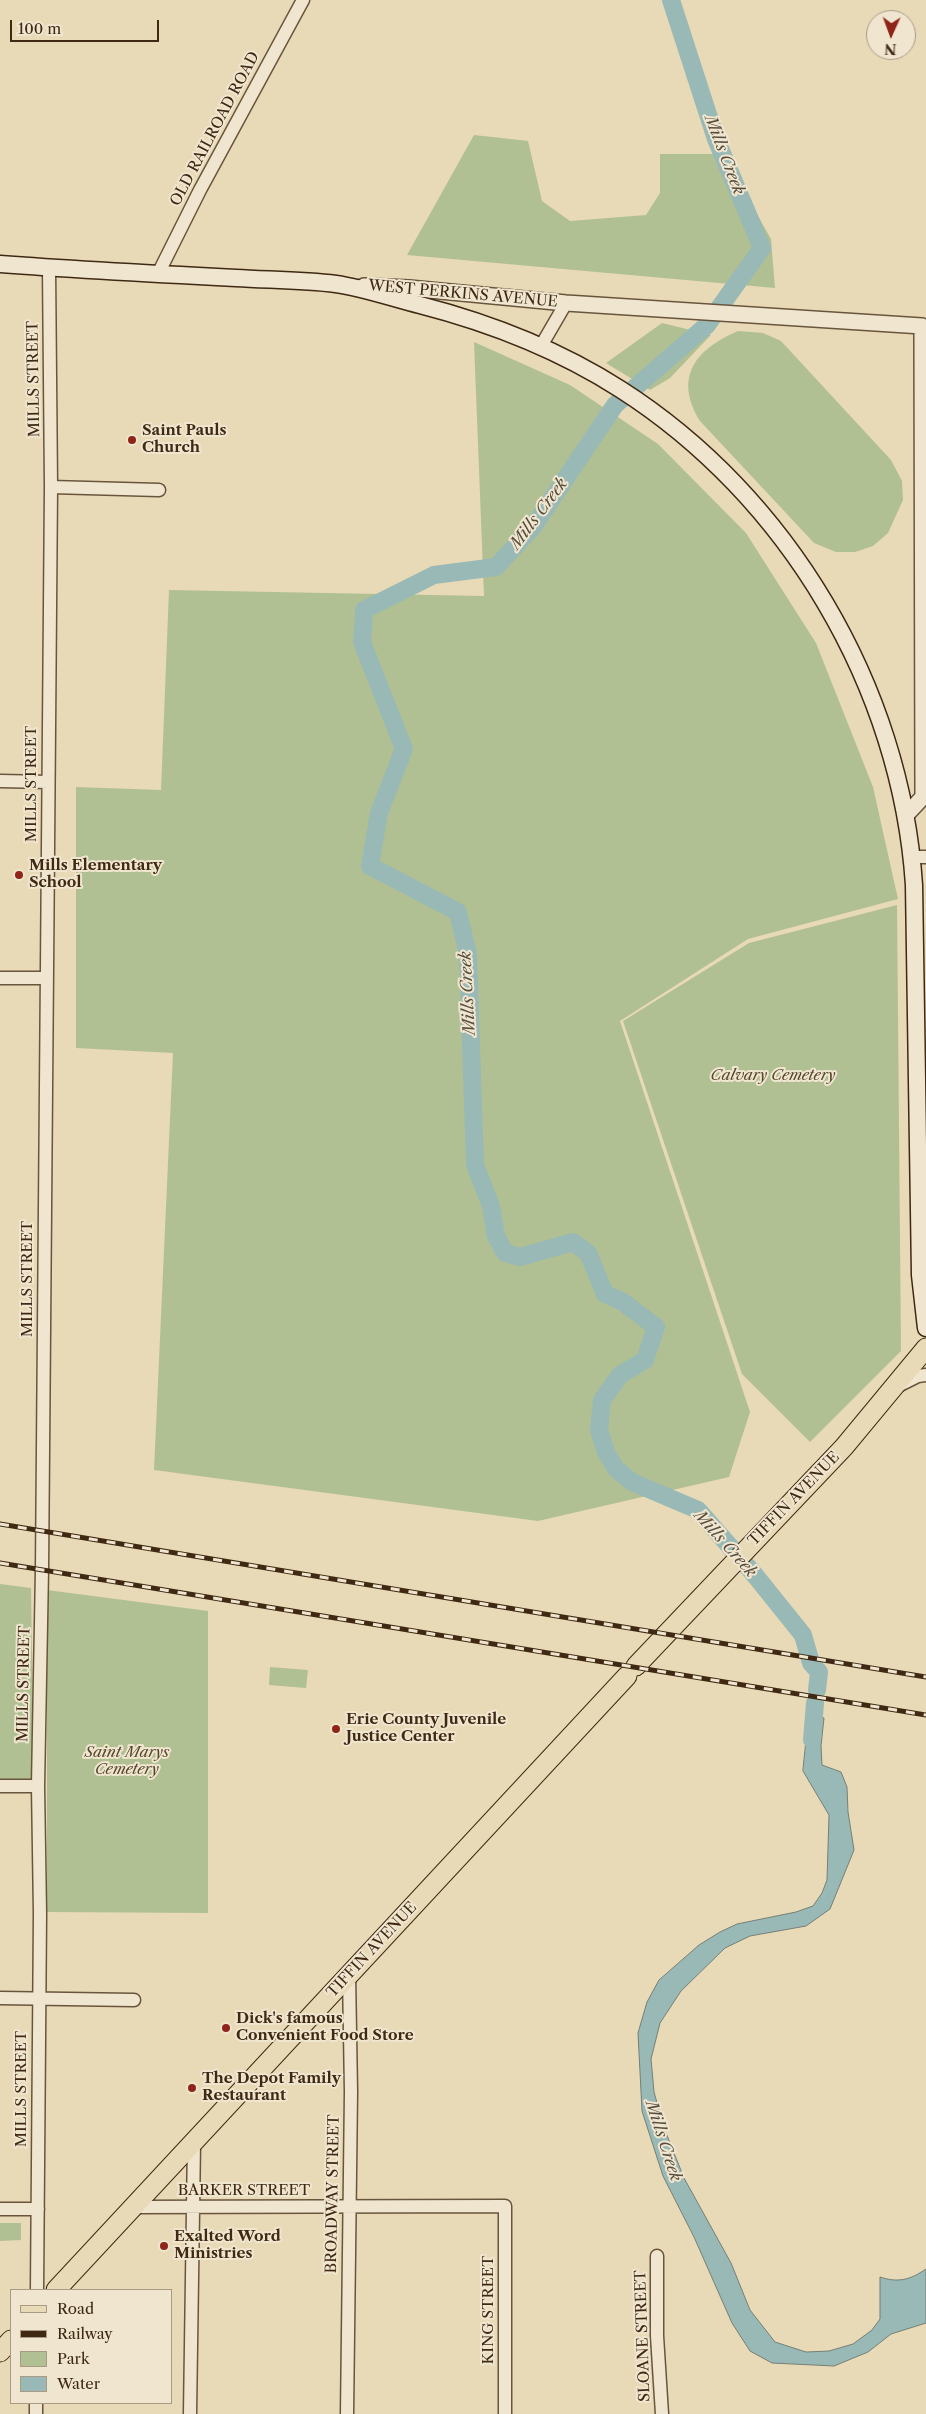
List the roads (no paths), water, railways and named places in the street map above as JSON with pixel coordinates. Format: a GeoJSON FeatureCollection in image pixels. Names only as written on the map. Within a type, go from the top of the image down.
{"type":"FeatureCollection","features":[{"type":"Feature","properties":{"kind":"main road","name":"WEST PERKINS AVENUE"},"geometry":{"type":"LineString","coordinates":[[0,264],[337,284]]}},
{"type":"Feature","properties":{"kind":"main road"},"geometry":{"type":"LineString","coordinates":[[337,284],[464,316],[541,346],[635,398],[693,444],[743,490],[805,571],[843,635],[872,701],[894,763],[906,815],[919,857],[916,923],[923,1276],[926,1328]]}},
{"type":"Feature","properties":{"kind":"main road","name":"TIFFIN AVENUE"},"geometry":{"type":"LineString","coordinates":[[57,2289],[631,1671],[844,1447],[926,1348]]}},
{"type":"Feature","properties":{"kind":"main road"},"geometry":{"type":"LineString","coordinates":[[0,2352],[10,2341]]}},
{"type":"Feature","properties":{"kind":"street","name":"OLD RAILROAD ROAD"},"geometry":{"type":"LineString","coordinates":[[158,274],[200,190],[303,0]]}},
{"type":"Feature","properties":{"kind":"street","name":"MILLS STREET"},"geometry":{"type":"LineString","coordinates":[[37,2289],[40,1914],[38,1786],[42,1569],[51,487],[49,268]]}},
{"type":"Feature","properties":{"kind":"street","name":"WEST PERKINS AVENUE"},"geometry":{"type":"LineString","coordinates":[[337,284],[409,288],[566,303],[924,326]]}},
{"type":"Feature","properties":{"kind":"street"},"geometry":{"type":"LineString","coordinates":[[541,346],[566,303]]}},
{"type":"Feature","properties":{"kind":"street"},"geometry":{"type":"LineString","coordinates":[[906,815],[923,796],[925,628],[924,326]]}},
{"type":"Feature","properties":{"kind":"street"},"geometry":{"type":"LineString","coordinates":[[51,487],[160,490]]}},
{"type":"Feature","properties":{"kind":"street"},"geometry":{"type":"LineString","coordinates":[[0,782],[48,782]]}},
{"type":"Feature","properties":{"kind":"street"},"geometry":{"type":"LineString","coordinates":[[0,978],[46,978]]}},
{"type":"Feature","properties":{"kind":"street"},"geometry":{"type":"LineString","coordinates":[[891,1390],[918,1376],[926,1375]]}},
{"type":"Feature","properties":{"kind":"street"},"geometry":{"type":"LineString","coordinates":[[0,1786],[38,1786]]}},
{"type":"Feature","properties":{"kind":"street","name":"BROADWAY STREET"},"geometry":{"type":"LineString","coordinates":[[347,2414],[349,1974]]}},
{"type":"Feature","properties":{"kind":"street"},"geometry":{"type":"LineString","coordinates":[[0,1998],[134,2000]]}},
{"type":"Feature","properties":{"kind":"street"},"geometry":{"type":"LineString","coordinates":[[190,2414],[194,2142]]}},
{"type":"Feature","properties":{"kind":"street","name":"BARKER STREET"},"geometry":{"type":"LineString","coordinates":[[133,2207],[505,2206]]}},
{"type":"Feature","properties":{"kind":"street","name":"KING STREET"},"geometry":{"type":"LineString","coordinates":[[505,2206],[505,2414]]}},
{"type":"Feature","properties":{"kind":"street"},"geometry":{"type":"LineString","coordinates":[[0,2209],[38,2209]]}},
{"type":"Feature","properties":{"kind":"street","name":"SLOANE STREET"},"geometry":{"type":"LineString","coordinates":[[657,2256],[657,2336],[662,2414]]}},
{"type":"Feature","properties":{"kind":"water"},"geometry":{"type":"Polygon","coordinates":[[[809,1715],[824,1718],[821,1746],[822,1765],[841,1772],[847,1787],[848,1812],[854,1850],[830,1909],[806,1926],[750,1936],[725,1948],[681,1991],[660,2023],[651,2059],[654,2092],[664,2128],[684,2178],[731,2263],[750,2310],[775,2342],[806,2352],[829,2351],[853,2344],[872,2330],[880,2319],[880,2277],[893,2280],[904,2279],[915,2276],[926,2269],[926,2323],[891,2334],[868,2352],[834,2366],[772,2363],[750,2351],[732,2323],[694,2237],[663,2176],[642,2111],[638,2033],[647,2002],[659,1980],[699,1945],[737,1924],[796,1912],[813,1906],[822,1893],[827,1880],[829,1815],[803,1771],[809,1715]]]}},
{"type":"Feature","properties":{"kind":"waterway","name":"Mills Creek"},"geometry":{"type":"LineString","coordinates":[[671,0],[716,139],[762,248],[707,325],[615,405],[533,527],[496,567],[434,575],[364,610],[362,642],[404,749],[379,813],[370,866],[458,912],[468,954],[475,1165],[491,1206],[496,1236],[505,1253],[520,1257],[573,1242],[588,1253],[605,1294],[623,1302],[656,1327],[645,1360],[620,1375],[602,1400],[599,1430],[606,1452],[616,1469],[632,1482],[698,1510],[754,1574],[803,1635],[811,1663],[819,1672],[817,1690]]}},
{"type":"Feature","properties":{"kind":"waterway","name":"Mills Creek"},"geometry":{"type":"LineString","coordinates":[[812,1740],[815,1703]]}},
{"type":"Feature","properties":{"kind":"railway"},"geometry":{"type":"LineString","coordinates":[[0,1524],[926,1677]]}},
{"type":"Feature","properties":{"kind":"railway"},"geometry":{"type":"LineString","coordinates":[[0,1563],[926,1715]]}},
{"type":"Feature","properties":{"kind":"place","name":"Saint Pauls Church"},"geometry":{"type":"Point","coordinates":[132,440]}},
{"type":"Feature","properties":{"kind":"place","name":"Mills Elementary School"},"geometry":{"type":"Point","coordinates":[19,875]}},
{"type":"Feature","properties":{"kind":"place","name":"Erie County Juvenile Justice Center"},"geometry":{"type":"Point","coordinates":[336,1729]}},
{"type":"Feature","properties":{"kind":"place","name":"Dick's famous Convenient Food Store"},"geometry":{"type":"Point","coordinates":[226,2028]}},
{"type":"Feature","properties":{"kind":"place","name":"The Depot Family Restaurant"},"geometry":{"type":"Point","coordinates":[192,2088]}},
{"type":"Feature","properties":{"kind":"place","name":"Exalted Word Ministries"},"geometry":{"type":"Point","coordinates":[164,2246]}},
{"type":"Feature","properties":{"kind":"park label","name":"Calvary Cemetery"},"geometry":{"type":"Point","coordinates":[773,1076]}},
{"type":"Feature","properties":{"kind":"park label","name":"Saint Marys Cemetery"},"geometry":{"type":"Point","coordinates":[127,1762]}}]}
